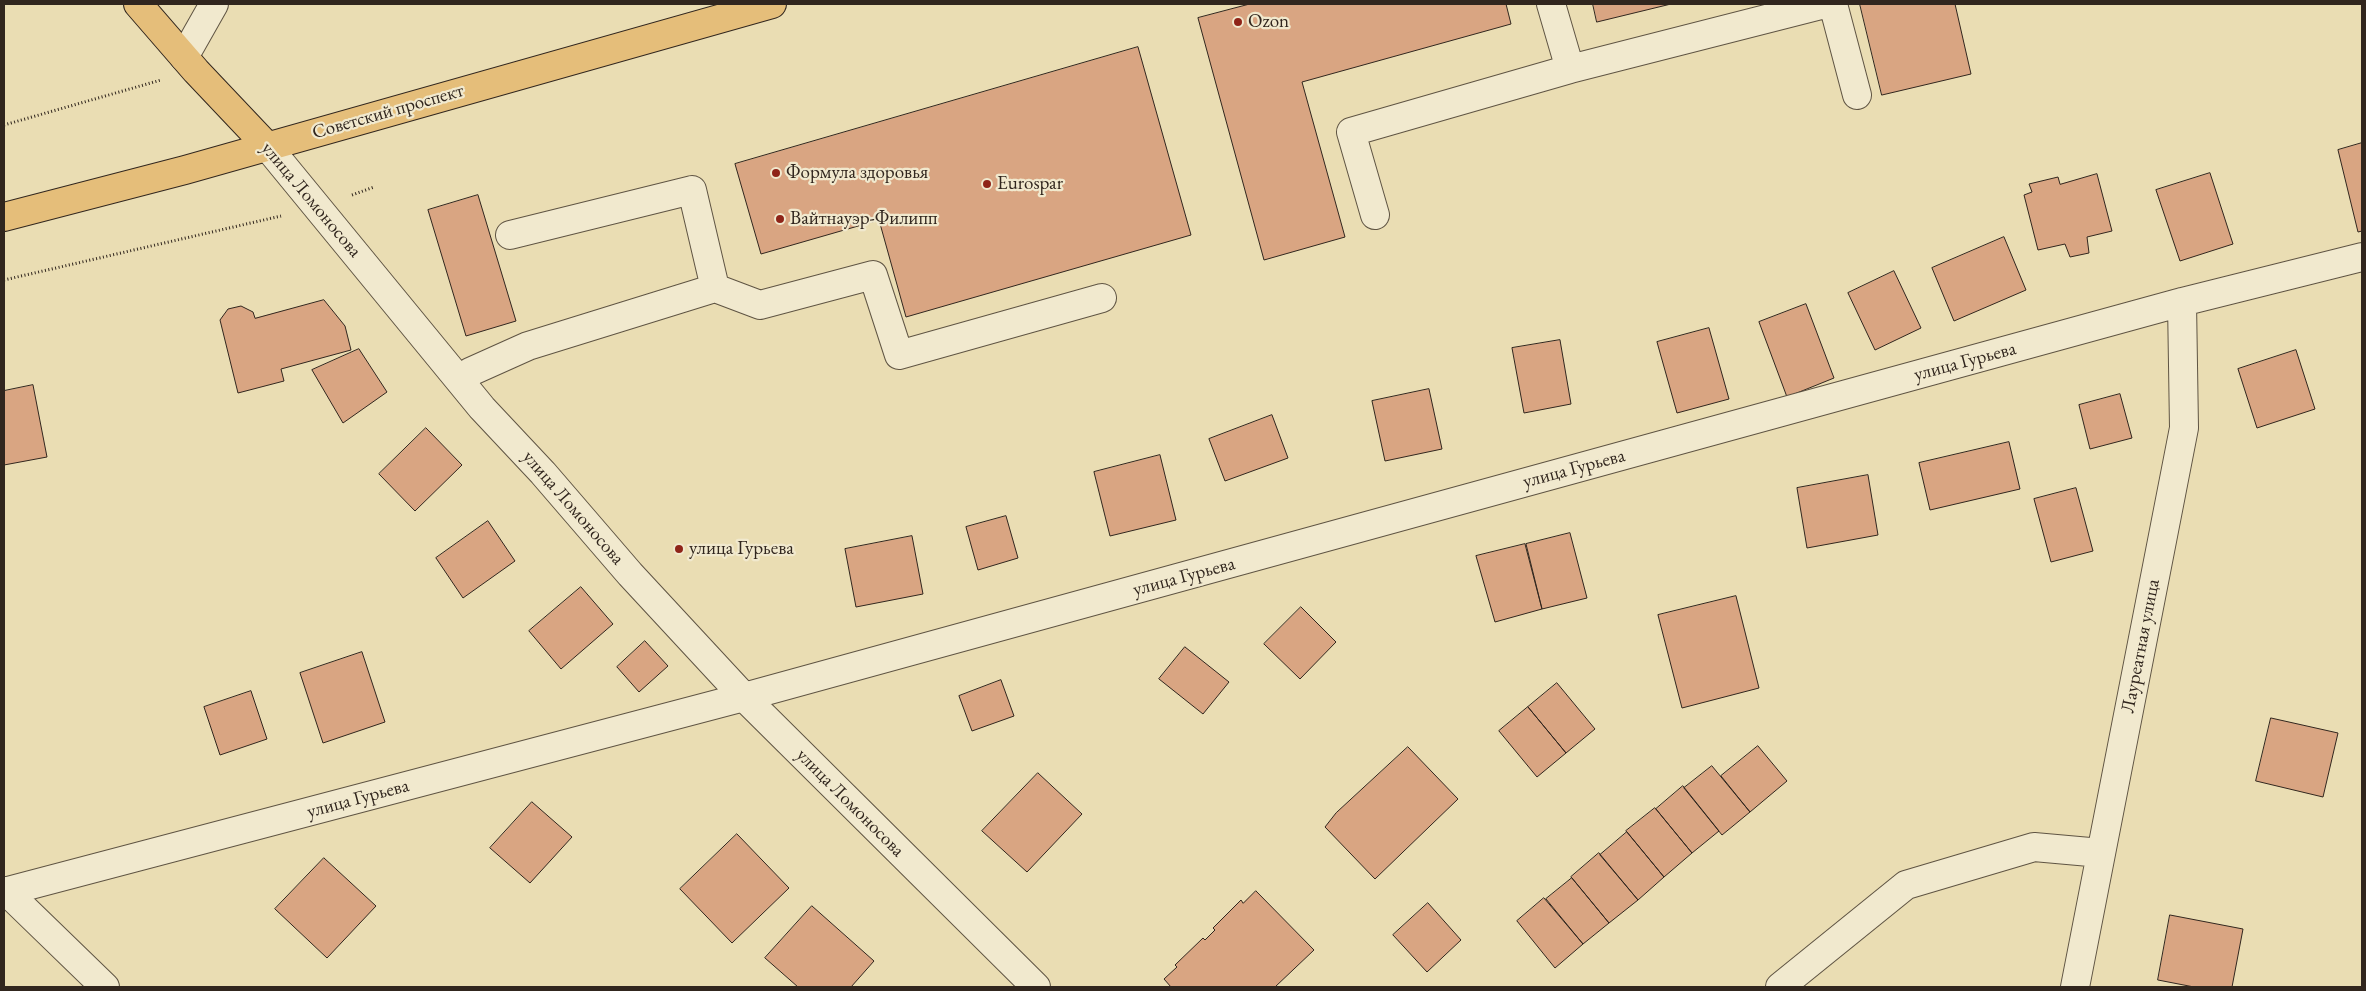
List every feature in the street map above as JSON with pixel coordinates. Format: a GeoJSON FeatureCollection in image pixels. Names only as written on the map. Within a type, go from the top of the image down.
{"type":"FeatureCollection","features":[{"type":"Feature","properties":{"kind":"main road","name":"улица Ломоносова"},"geometry":{"type":"LineString","coordinates":[[138,4],[190,64],[267,146]]}},
{"type":"Feature","properties":{"kind":"main road","name":"Советский проспект"},"geometry":{"type":"LineString","coordinates":[[4,217],[185,170],[772,4]]}},
{"type":"Feature","properties":{"kind":"street"},"geometry":{"type":"LineString","coordinates":[[190,64],[214,4]]}},
{"type":"Feature","properties":{"kind":"street"},"geometry":{"type":"LineString","coordinates":[[1551,4],[1570,69]]}},
{"type":"Feature","properties":{"kind":"street"},"geometry":{"type":"LineString","coordinates":[[1375,215],[1351,132],[1570,69],[1825,4]]}},
{"type":"Feature","properties":{"kind":"street"},"geometry":{"type":"LineString","coordinates":[[1833,4],[1857,95]]}},
{"type":"Feature","properties":{"kind":"street","name":"улица Ломоносова"},"geometry":{"type":"LineString","coordinates":[[267,146],[482,408],[543,473],[630,574],[744,697],[1036,987]]}},
{"type":"Feature","properties":{"kind":"street"},"geometry":{"type":"LineString","coordinates":[[510,235],[692,190],[715,288]]}},
{"type":"Feature","properties":{"kind":"street","name":"улица Гурьева"},"geometry":{"type":"LineString","coordinates":[[5,891],[744,697],[2182,302],[2362,257]]}},
{"type":"Feature","properties":{"kind":"street"},"geometry":{"type":"LineString","coordinates":[[459,380],[470,372],[528,346],[715,288],[760,305],[873,275],[899,355],[1102,298]]}},
{"type":"Feature","properties":{"kind":"street","name":"Лауреатная улица"},"geometry":{"type":"LineString","coordinates":[[2075,987],[2184,428],[2182,302]]}},
{"type":"Feature","properties":{"kind":"street"},"geometry":{"type":"LineString","coordinates":[[1780,987],[1906,885],[2034,847],[2100,853]]}},
{"type":"Feature","properties":{"kind":"street"},"geometry":{"type":"LineString","coordinates":[[5,891],[105,987]]}},
{"type":"Feature","properties":{"kind":"path"},"geometry":{"type":"LineString","coordinates":[[4,125],[190,64]]}},
{"type":"Feature","properties":{"kind":"path"},"geometry":{"type":"LineString","coordinates":[[4,280],[318,208],[374,187]]}},
{"type":"Feature","properties":{"kind":"building"},"geometry":{"type":"Polygon","coordinates":[[[1250,4],[1506,4],[1511,24],[1302,82],[1345,237],[1264,260],[1198,18],[1250,4]]]}},
{"type":"Feature","properties":{"kind":"building"},"geometry":{"type":"Polygon","coordinates":[[[1593,4],[1671,4],[1597,22],[1593,4]]]}},
{"type":"Feature","properties":{"kind":"building"},"geometry":{"type":"Polygon","coordinates":[[[1860,4],[1955,4],[1971,74],[1882,95],[1860,4]]]}},
{"type":"Feature","properties":{"kind":"building"},"geometry":{"type":"Polygon","coordinates":[[[1138,47],[1191,235],[906,317],[879,220],[761,254],[735,164],[1138,47]]]}},
{"type":"Feature","properties":{"kind":"building"},"geometry":{"type":"Polygon","coordinates":[[[2362,143],[2362,231],[2358,232],[2338,150],[2362,143]]]}},
{"type":"Feature","properties":{"kind":"building"},"geometry":{"type":"Polygon","coordinates":[[[2210,173],[2233,244],[2180,261],[2156,190],[2210,173]]]}},
{"type":"Feature","properties":{"kind":"building"},"geometry":{"type":"Polygon","coordinates":[[[2097,174],[2112,231],[2087,237],[2089,253],[2070,257],[2065,244],[2038,250],[2024,195],[2032,192],[2029,184],[2058,177],[2060,184],[2097,174]]]}},
{"type":"Feature","properties":{"kind":"building"},"geometry":{"type":"Polygon","coordinates":[[[478,195],[516,321],[466,336],[428,210],[478,195]]]}},
{"type":"Feature","properties":{"kind":"building"},"geometry":{"type":"Polygon","coordinates":[[[2004,237],[2026,290],[1954,321],[1932,268],[2004,237]]]}},
{"type":"Feature","properties":{"kind":"building"},"geometry":{"type":"Polygon","coordinates":[[[1894,271],[1921,328],[1875,350],[1848,293],[1894,271]]]}},
{"type":"Feature","properties":{"kind":"building"},"geometry":{"type":"Polygon","coordinates":[[[324,300],[345,326],[351,350],[281,369],[284,381],[238,393],[220,320],[228,309],[241,306],[253,312],[255,318],[324,300]]]}},
{"type":"Feature","properties":{"kind":"building"},"geometry":{"type":"Polygon","coordinates":[[[1806,304],[1834,378],[1787,397],[1759,322],[1806,304]]]}},
{"type":"Feature","properties":{"kind":"building"},"geometry":{"type":"Polygon","coordinates":[[[1709,328],[1729,399],[1677,413],[1657,342],[1709,328]]]}},
{"type":"Feature","properties":{"kind":"building"},"geometry":{"type":"Polygon","coordinates":[[[1560,340],[1571,404],[1524,413],[1512,348],[1560,340]]]}},
{"type":"Feature","properties":{"kind":"building"},"geometry":{"type":"Polygon","coordinates":[[[359,349],[387,392],[343,423],[312,370],[359,349]]]}},
{"type":"Feature","properties":{"kind":"building"},"geometry":{"type":"Polygon","coordinates":[[[2296,350],[2315,409],[2257,428],[2238,369],[2296,350]]]}},
{"type":"Feature","properties":{"kind":"building"},"geometry":{"type":"Polygon","coordinates":[[[33,385],[47,457],[4,465],[4,391],[33,385]]]}},
{"type":"Feature","properties":{"kind":"building"},"geometry":{"type":"Polygon","coordinates":[[[1429,389],[1442,449],[1385,461],[1372,401],[1429,389]]]}},
{"type":"Feature","properties":{"kind":"building"},"geometry":{"type":"Polygon","coordinates":[[[2120,394],[2132,438],[2090,449],[2079,405],[2120,394]]]}},
{"type":"Feature","properties":{"kind":"building"},"geometry":{"type":"Polygon","coordinates":[[[1272,415],[1288,458],[1225,481],[1209,439],[1272,415]]]}},
{"type":"Feature","properties":{"kind":"building"},"geometry":{"type":"Polygon","coordinates":[[[426,428],[462,465],[415,511],[379,474],[426,428]]]}},
{"type":"Feature","properties":{"kind":"building"},"geometry":{"type":"Polygon","coordinates":[[[2009,442],[2020,489],[1930,510],[1919,463],[2009,442]]]}},
{"type":"Feature","properties":{"kind":"building"},"geometry":{"type":"Polygon","coordinates":[[[1160,455],[1176,520],[1110,536],[1094,472],[1160,455]]]}},
{"type":"Feature","properties":{"kind":"building"},"geometry":{"type":"Polygon","coordinates":[[[1868,475],[1878,535],[1807,548],[1797,488],[1868,475]]]}},
{"type":"Feature","properties":{"kind":"building"},"geometry":{"type":"Polygon","coordinates":[[[2076,488],[2093,551],[2051,562],[2034,499],[2076,488]]]}},
{"type":"Feature","properties":{"kind":"building"},"geometry":{"type":"Polygon","coordinates":[[[1006,516],[1018,558],[978,570],[966,527],[1006,516]]]}},
{"type":"Feature","properties":{"kind":"building"},"geometry":{"type":"Polygon","coordinates":[[[488,521],[515,561],[463,598],[436,558],[488,521]]]}},
{"type":"Feature","properties":{"kind":"building"},"geometry":{"type":"Polygon","coordinates":[[[1570,533],[1587,598],[1542,609],[1526,544],[1570,533]]]}},
{"type":"Feature","properties":{"kind":"building"},"geometry":{"type":"Polygon","coordinates":[[[912,536],[923,594],[856,607],[845,549],[912,536]]]}},
{"type":"Feature","properties":{"kind":"building"},"geometry":{"type":"Polygon","coordinates":[[[1525,544],[1542,609],[1495,622],[1476,556],[1525,544]]]}},
{"type":"Feature","properties":{"kind":"building"},"geometry":{"type":"Polygon","coordinates":[[[581,587],[613,624],[561,669],[529,631],[581,587]]]}},
{"type":"Feature","properties":{"kind":"building"},"geometry":{"type":"Polygon","coordinates":[[[1736,596],[1759,688],[1682,708],[1658,615],[1736,596]]]}},
{"type":"Feature","properties":{"kind":"building"},"geometry":{"type":"Polygon","coordinates":[[[1301,607],[1336,642],[1300,679],[1264,644],[1301,607]]]}},
{"type":"Feature","properties":{"kind":"building"},"geometry":{"type":"Polygon","coordinates":[[[645,641],[668,666],[639,692],[617,667],[645,641]]]}},
{"type":"Feature","properties":{"kind":"building"},"geometry":{"type":"Polygon","coordinates":[[[1185,647],[1229,682],[1203,714],[1159,679],[1185,647]]]}},
{"type":"Feature","properties":{"kind":"building"},"geometry":{"type":"Polygon","coordinates":[[[362,652],[385,722],[323,743],[300,673],[362,652]]]}},
{"type":"Feature","properties":{"kind":"building"},"geometry":{"type":"Polygon","coordinates":[[[1001,680],[1014,716],[972,731],[959,696],[1001,680]]]}},
{"type":"Feature","properties":{"kind":"building"},"geometry":{"type":"Polygon","coordinates":[[[1557,683],[1595,729],[1566,753],[1528,707],[1557,683]]]}},
{"type":"Feature","properties":{"kind":"building"},"geometry":{"type":"Polygon","coordinates":[[[251,691],[267,739],[220,755],[204,707],[251,691]]]}},
{"type":"Feature","properties":{"kind":"building"},"geometry":{"type":"Polygon","coordinates":[[[1528,707],[1566,753],[1537,777],[1499,731],[1528,707]]]}},
{"type":"Feature","properties":{"kind":"building"},"geometry":{"type":"Polygon","coordinates":[[[2271,718],[2338,733],[2323,797],[2256,781],[2271,718]]]}},
{"type":"Feature","properties":{"kind":"building"},"geometry":{"type":"Polygon","coordinates":[[[1758,746],[1787,781],[1750,812],[1721,776],[1758,746]]]}},
{"type":"Feature","properties":{"kind":"building"},"geometry":{"type":"Polygon","coordinates":[[[1408,747],[1458,799],[1375,879],[1325,827],[1336,813],[1408,747]]]}},
{"type":"Feature","properties":{"kind":"building"},"geometry":{"type":"Polygon","coordinates":[[[1712,766],[1750,812],[1722,835],[1684,788],[1712,766]]]}},
{"type":"Feature","properties":{"kind":"building"},"geometry":{"type":"Polygon","coordinates":[[[1038,773],[1082,814],[1027,872],[982,831],[1038,773]]]}},
{"type":"Feature","properties":{"kind":"building"},"geometry":{"type":"Polygon","coordinates":[[[1683,786],[1719,831],[1692,853],[1656,809],[1683,786]]]}},
{"type":"Feature","properties":{"kind":"building"},"geometry":{"type":"Polygon","coordinates":[[[532,802],[572,837],[530,883],[490,848],[532,802]]]}},
{"type":"Feature","properties":{"kind":"building"},"geometry":{"type":"Polygon","coordinates":[[[1655,808],[1692,853],[1664,877],[1626,831],[1655,808]]]}},
{"type":"Feature","properties":{"kind":"building"},"geometry":{"type":"Polygon","coordinates":[[[1627,832],[1664,877],[1638,900],[1600,855],[1627,832]]]}},
{"type":"Feature","properties":{"kind":"building"},"geometry":{"type":"Polygon","coordinates":[[[737,834],[789,888],[732,943],[680,889],[737,834]]]}},
{"type":"Feature","properties":{"kind":"building"},"geometry":{"type":"Polygon","coordinates":[[[1599,853],[1638,900],[1609,923],[1571,877],[1599,853]]]}},
{"type":"Feature","properties":{"kind":"building"},"geometry":{"type":"Polygon","coordinates":[[[324,858],[376,906],[327,958],[275,909],[324,858]]]}},
{"type":"Feature","properties":{"kind":"building"},"geometry":{"type":"Polygon","coordinates":[[[1572,878],[1609,923],[1583,944],[1546,899],[1572,878]]]}},
{"type":"Feature","properties":{"kind":"building"},"geometry":{"type":"Polygon","coordinates":[[[1256,891],[1314,950],[1275,987],[1171,987],[1164,979],[1177,967],[1175,965],[1203,938],[1205,940],[1215,930],[1213,928],[1241,900],[1243,903],[1256,891]]]}},
{"type":"Feature","properties":{"kind":"building"},"geometry":{"type":"Polygon","coordinates":[[[1544,898],[1583,944],[1555,968],[1517,921],[1544,898]]]}},
{"type":"Feature","properties":{"kind":"building"},"geometry":{"type":"Polygon","coordinates":[[[1428,903],[1461,940],[1427,972],[1393,935],[1428,903]]]}},
{"type":"Feature","properties":{"kind":"building"},"geometry":{"type":"Polygon","coordinates":[[[812,906],[874,961],[851,987],[798,987],[765,958],[812,906]]]}},
{"type":"Feature","properties":{"kind":"building"},"geometry":{"type":"Polygon","coordinates":[[[2170,915],[2243,929],[2232,987],[2194,987],[2158,980],[2170,915]]]}},
{"type":"Feature","properties":{"kind":"place","name":"Ozon"},"geometry":{"type":"Point","coordinates":[1238,22]}},
{"type":"Feature","properties":{"kind":"place","name":"Формула здоровья"},"geometry":{"type":"Point","coordinates":[776,173]}},
{"type":"Feature","properties":{"kind":"place","name":"Eurospar"},"geometry":{"type":"Point","coordinates":[987,184]}},
{"type":"Feature","properties":{"kind":"place","name":"Вайтнауэр-Филипп"},"geometry":{"type":"Point","coordinates":[780,219]}},
{"type":"Feature","properties":{"kind":"place","name":"улица Гурьева"},"geometry":{"type":"Point","coordinates":[679,549]}}]}
